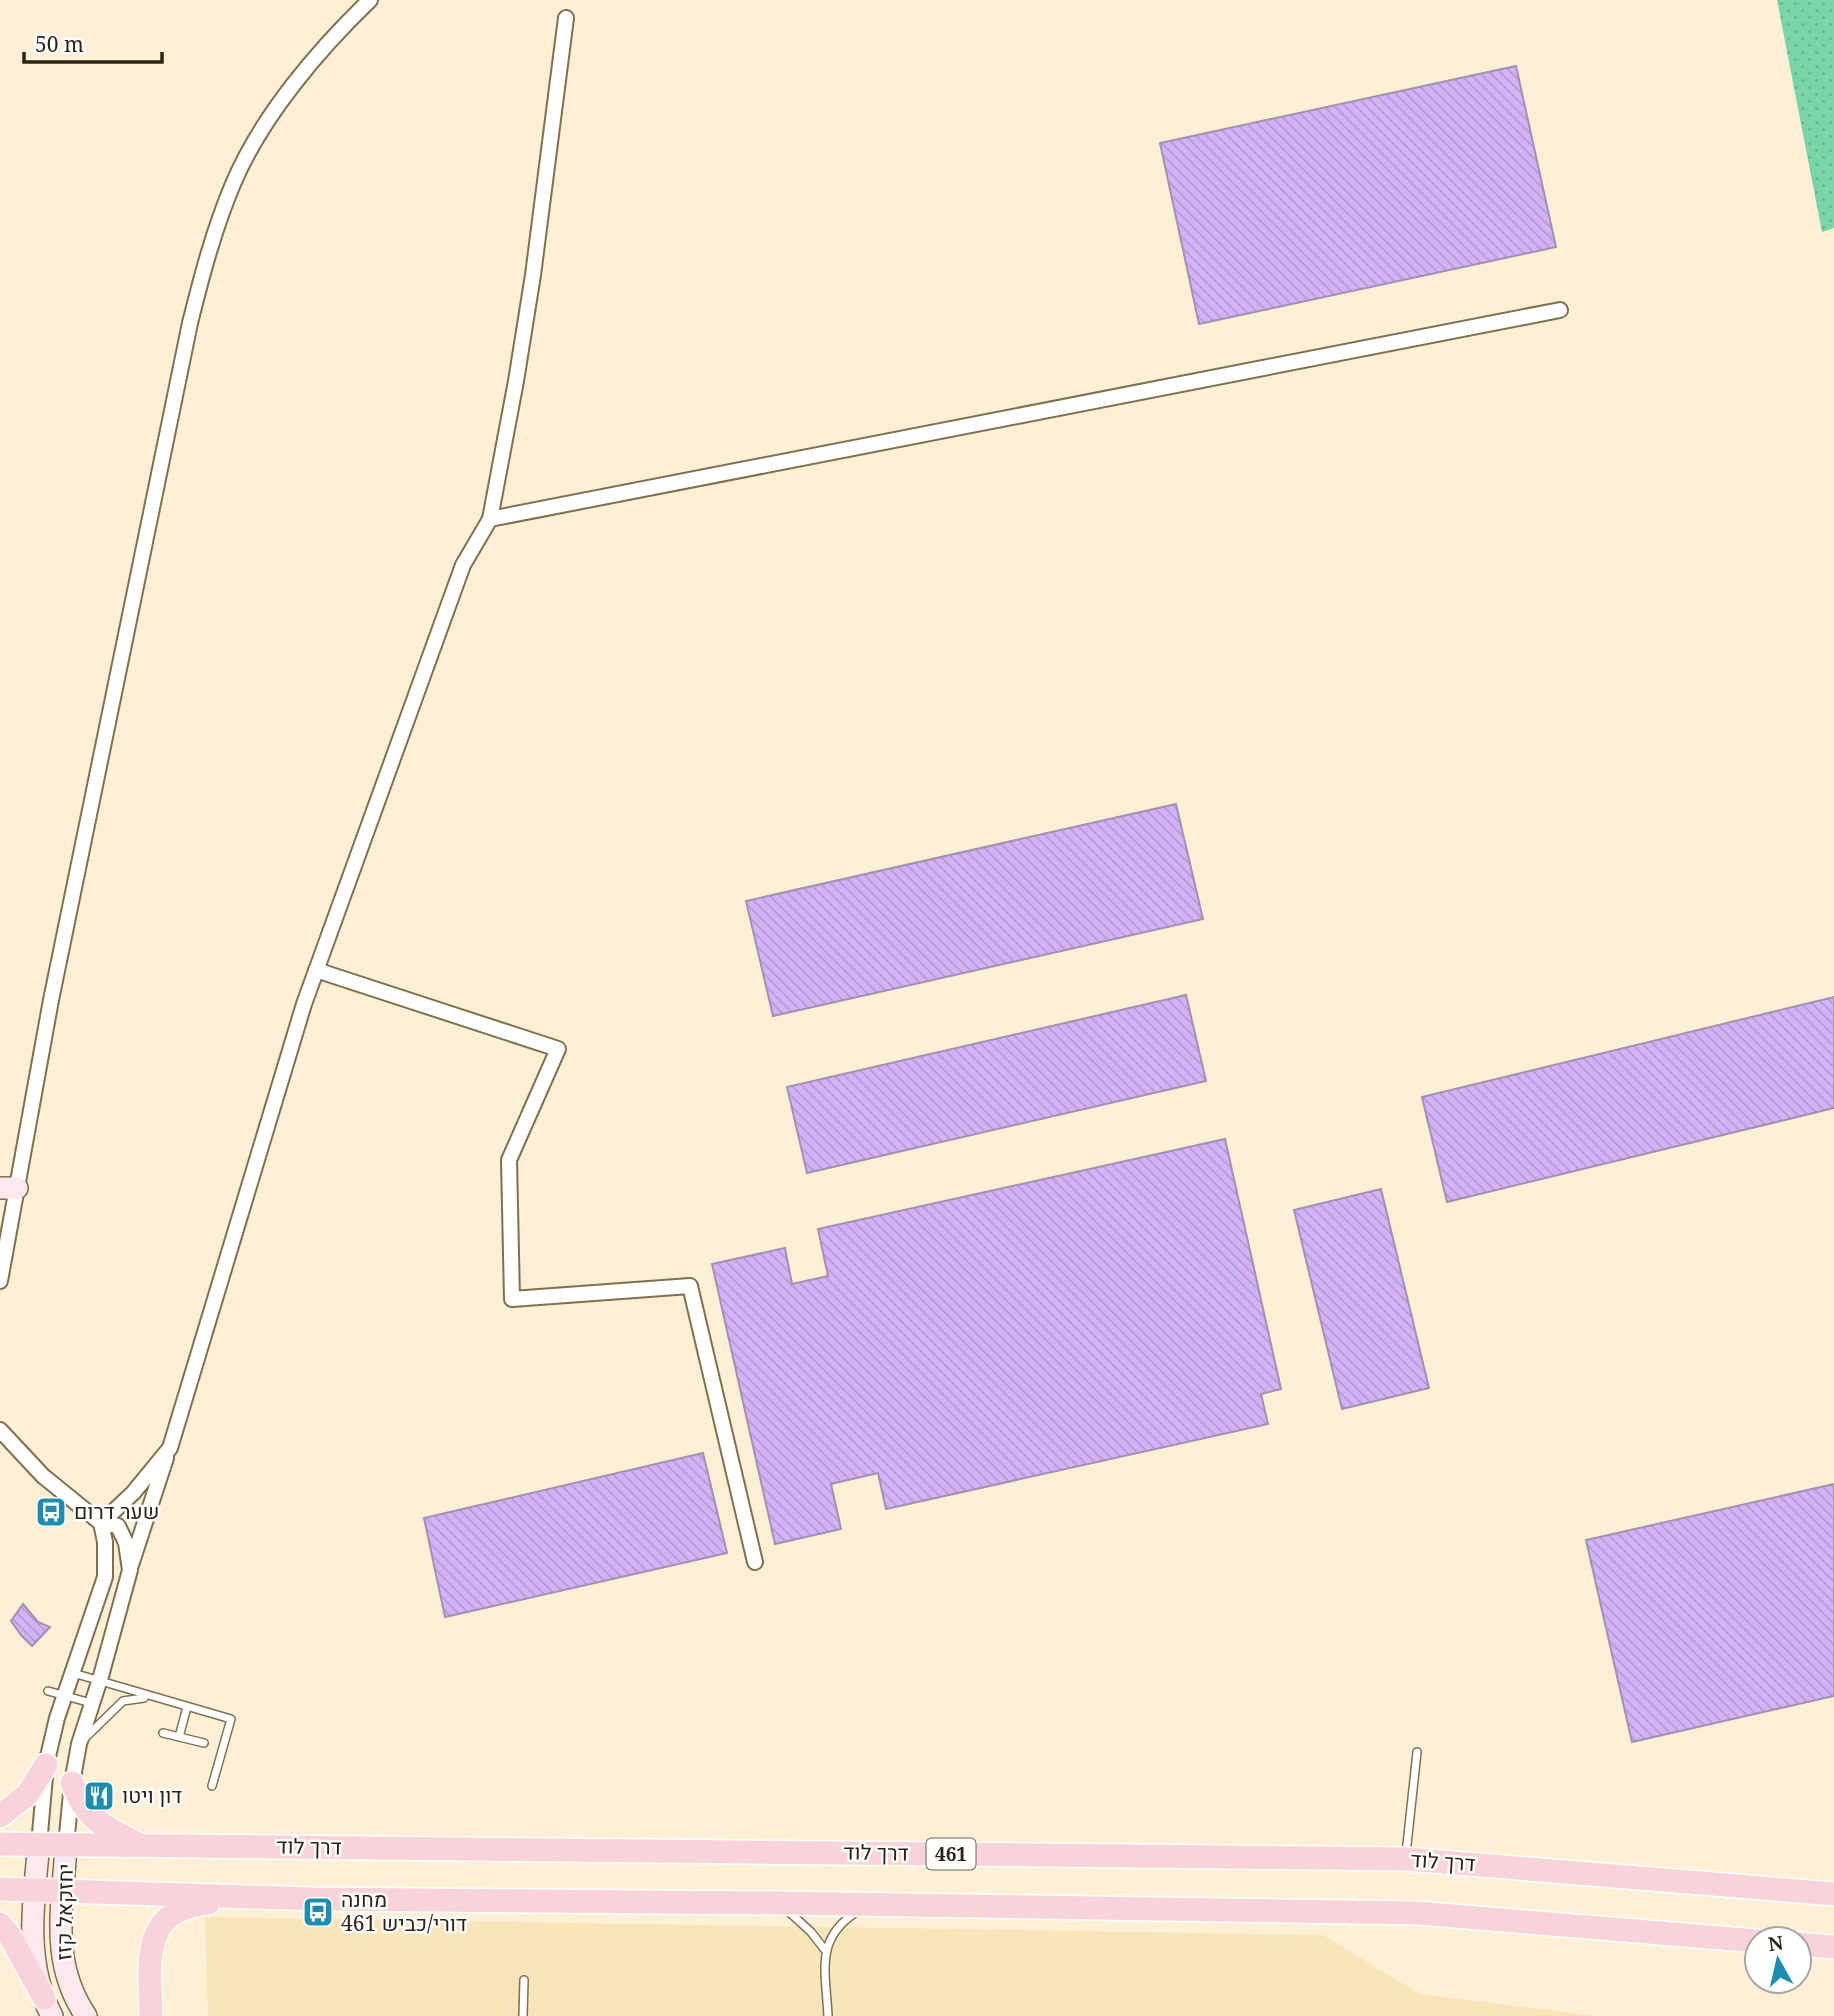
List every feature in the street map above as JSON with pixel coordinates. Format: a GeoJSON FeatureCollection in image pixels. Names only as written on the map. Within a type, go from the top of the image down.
{"type":"FeatureCollection","features":[{"type":"Feature","properties":{"kind":"main road"},"geometry":{"type":"LineString","coordinates":[[0,1816],[27,1795],[46,1765]]}},
{"type":"Feature","properties":{"kind":"main road"},"geometry":{"type":"LineString","coordinates":[[72,1783],[79,1803],[97,1824],[142,1846]]}},
{"type":"Feature","properties":{"kind":"main road","name":"דרך לוד"},"geometry":{"type":"LineString","coordinates":[[0,1844],[1406,1859],[1834,1894]]}},
{"type":"Feature","properties":{"kind":"main road"},"geometry":{"type":"LineString","coordinates":[[0,1889],[264,1898],[1418,1913],[1743,1940]]}},
{"type":"Feature","properties":{"kind":"main road"},"geometry":{"type":"LineString","coordinates":[[150,2016],[152,1941],[160,1925],[173,1913],[202,1904],[264,1898]]}},
{"type":"Feature","properties":{"kind":"main road"},"geometry":{"type":"LineString","coordinates":[[0,1924],[10,1936],[48,2007]]}},
{"type":"Feature","properties":{"kind":"main road"},"geometry":{"type":"LineString","coordinates":[[1813,1945],[1834,1947]]}},
{"type":"Feature","properties":{"kind":"street"},"geometry":{"type":"LineString","coordinates":[[0,1281],[9,1188],[51,1000],[190,323],[209,247],[234,182],[286,94],[349,20],[370,0]]}},
{"type":"Feature","properties":{"kind":"street"},"geometry":{"type":"LineString","coordinates":[[66,1845],[79,1744],[303,1004],[463,565],[490,519],[533,275],[566,18]]}},
{"type":"Feature","properties":{"kind":"street"},"geometry":{"type":"LineString","coordinates":[[490,519],[1560,310]]}},
{"type":"Feature","properties":{"kind":"street"},"geometry":{"type":"LineString","coordinates":[[316,970],[558,1049],[509,1160],[512,1299],[690,1286],[755,1562]]}},
{"type":"Feature","properties":{"kind":"street"},"geometry":{"type":"LineString","coordinates":[[0,1430],[43,1476],[101,1523],[118,1526],[126,1543],[130,1570]]}},
{"type":"Feature","properties":{"kind":"street"},"geometry":{"type":"LineString","coordinates":[[101,1523],[133,1493],[170,1448]]}},
{"type":"Feature","properties":{"kind":"street"},"geometry":{"type":"LineString","coordinates":[[39,1845],[46,1765],[57,1718],[105,1577],[105,1542],[101,1523]]}},
{"type":"Feature","properties":{"kind":"street","name":"יחזקאל קזז"},"geometry":{"type":"LineString","coordinates":[[39,1845],[32,1933],[36,1965],[48,2007]]}},
{"type":"Feature","properties":{"kind":"street","name":"יחזקאל קזז"},"geometry":{"type":"LineString","coordinates":[[66,1845],[60,1933],[63,1970],[86,2016]]}},
{"type":"Feature","properties":{"kind":"lane"},"geometry":{"type":"LineString","coordinates":[[73,1674],[231,1719],[212,1786]]}},
{"type":"Feature","properties":{"kind":"lane"},"geometry":{"type":"LineString","coordinates":[[48,1691],[91,1703]]}},
{"type":"Feature","properties":{"kind":"lane"},"geometry":{"type":"LineString","coordinates":[[79,1744],[123,1701],[154,1698]]}},
{"type":"Feature","properties":{"kind":"lane"},"geometry":{"type":"LineString","coordinates":[[179,1737],[187,1707]]}},
{"type":"Feature","properties":{"kind":"lane"},"geometry":{"type":"LineString","coordinates":[[163,1733],[204,1743]]}},
{"type":"Feature","properties":{"kind":"lane"},"geometry":{"type":"LineString","coordinates":[[1406,1859],[1418,1752]]}},
{"type":"Feature","properties":{"kind":"lane"},"geometry":{"type":"LineString","coordinates":[[778,1903],[811,1932],[825,1950]]}},
{"type":"Feature","properties":{"kind":"lane"},"geometry":{"type":"LineString","coordinates":[[828,2016],[825,1950],[844,1920],[875,1905]]}},
{"type":"Feature","properties":{"kind":"lane"},"geometry":{"type":"LineString","coordinates":[[523,2016],[524,1980]]}},
{"type":"Feature","properties":{"kind":"shaded area"},"geometry":{"type":"Polygon","coordinates":[[[205,1917],[1323,1935],[1420,1994],[1596,2016],[208,2016],[205,1917]]]}},
{"type":"Feature","properties":{"kind":"green space"},"geometry":{"type":"Polygon","coordinates":[[[1777,0],[1834,0],[1834,228],[1822,232],[1777,0]]]}},
{"type":"Feature","properties":{"kind":"building"},"geometry":{"type":"Polygon","coordinates":[[[1516,66],[1556,247],[1199,324],[1160,143],[1516,66]]]}},
{"type":"Feature","properties":{"kind":"building"},"geometry":{"type":"Polygon","coordinates":[[[1176,804],[1203,919],[773,1016],[746,901],[1176,804]]]}},
{"type":"Feature","properties":{"kind":"building"},"geometry":{"type":"Polygon","coordinates":[[[1186,995],[1206,1081],[807,1173],[787,1087],[1186,995]]]}},
{"type":"Feature","properties":{"kind":"building"},"geometry":{"type":"Polygon","coordinates":[[[1834,997],[1834,1108],[1447,1202],[1422,1097],[1834,997]]]}},
{"type":"Feature","properties":{"kind":"building"},"geometry":{"type":"Polygon","coordinates":[[[1225,1139],[1281,1389],[1261,1394],[1268,1424],[886,1509],[878,1473],[831,1484],[841,1529],[775,1544],[712,1264],[785,1248],[792,1284],[828,1276],[818,1229],[1225,1139]]]}},
{"type":"Feature","properties":{"kind":"building"},"geometry":{"type":"Polygon","coordinates":[[[1381,1189],[1429,1388],[1342,1409],[1294,1210],[1381,1189]]]}},
{"type":"Feature","properties":{"kind":"building"},"geometry":{"type":"Polygon","coordinates":[[[703,1453],[727,1553],[445,1617],[424,1518],[703,1453]]]}},
{"type":"Feature","properties":{"kind":"building"},"geometry":{"type":"Polygon","coordinates":[[[1834,1484],[1834,1696],[1632,1742],[1586,1540],[1834,1484]]]}},
{"type":"Feature","properties":{"kind":"building"},"geometry":{"type":"Polygon","coordinates":[[[23,1604],[38,1622],[50,1627],[32,1646],[11,1621],[23,1604]]]}},
{"type":"Feature","properties":{"kind":"place","name":"שער דרום"},"geometry":{"type":"Point","coordinates":[51,1512]}},
{"type":"Feature","properties":{"kind":"place","name":"דון ויטו"},"geometry":{"type":"Point","coordinates":[99,1796]}},
{"type":"Feature","properties":{"kind":"place","name":"מחנה דורי/כביש 461"},"geometry":{"type":"Point","coordinates":[318,1912]}}]}
